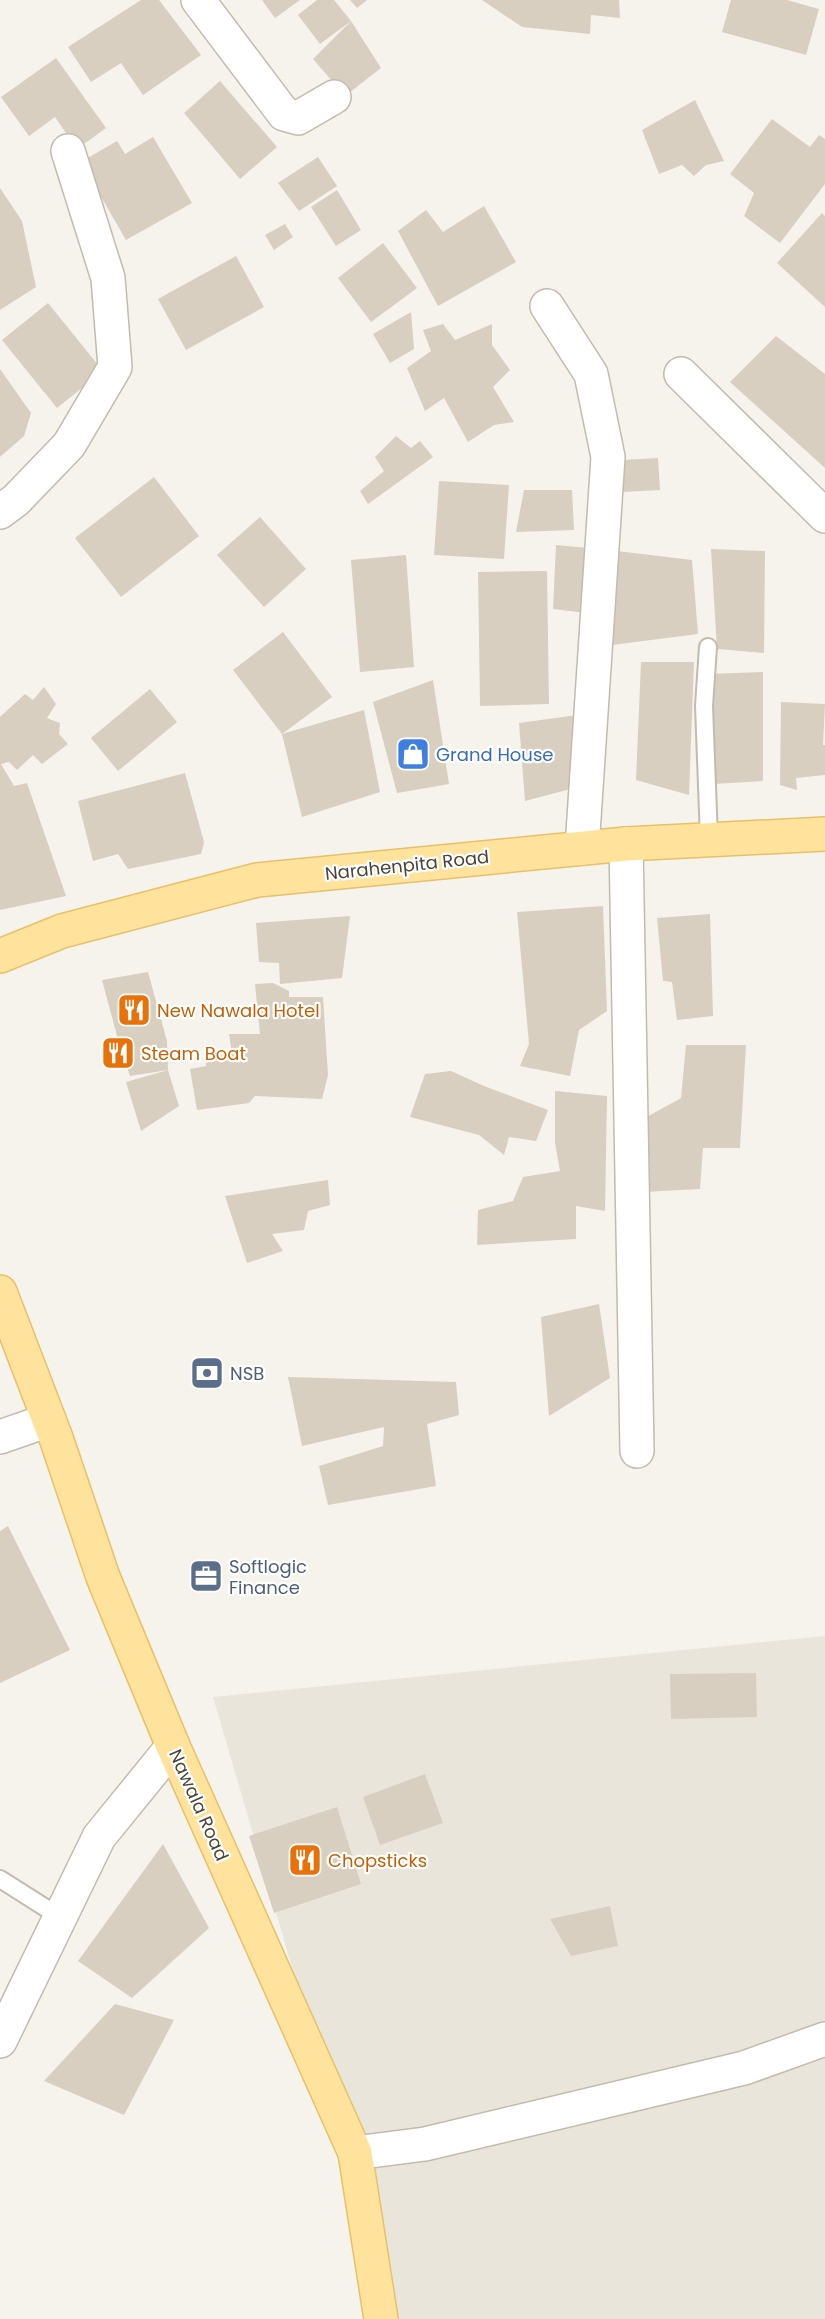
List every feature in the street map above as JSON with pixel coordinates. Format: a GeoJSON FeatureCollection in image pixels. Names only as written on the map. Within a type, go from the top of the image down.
{"type":"FeatureCollection","features":[{"type":"Feature","properties":{"kind":"main road","name":"Narahenpita Road"},"geometry":{"type":"LineString","coordinates":[[0,956],[62,931],[257,880],[626,844],[825,834]]}},
{"type":"Feature","properties":{"kind":"main road","name":"Nawala Road"},"geometry":{"type":"LineString","coordinates":[[0,1292],[49,1420],[103,1577],[173,1746],[355,2153],[381,2319]]}},
{"type":"Feature","properties":{"kind":"street"},"geometry":{"type":"LineString","coordinates":[[198,0],[284,114],[298,118],[334,97]]}},
{"type":"Feature","properties":{"kind":"street"},"geometry":{"type":"LineString","coordinates":[[0,512],[16,500],[69,445],[115,368],[108,278],[68,151]]}},
{"type":"Feature","properties":{"kind":"street"},"geometry":{"type":"LineString","coordinates":[[547,306],[591,375],[608,457],[582,848]]}},
{"type":"Feature","properties":{"kind":"street"},"geometry":{"type":"LineString","coordinates":[[681,374],[825,516]]}},
{"type":"Feature","properties":{"kind":"street"},"geometry":{"type":"LineString","coordinates":[[626,844],[637,1451]]}},
{"type":"Feature","properties":{"kind":"street"},"geometry":{"type":"LineString","coordinates":[[0,1437],[49,1420]]}},
{"type":"Feature","properties":{"kind":"street"},"geometry":{"type":"LineString","coordinates":[[0,2041],[99,1838],[173,1746]]}},
{"type":"Feature","properties":{"kind":"street"},"geometry":{"type":"LineString","coordinates":[[355,2153],[425,2144],[744,2068],[825,2039]]}},
{"type":"Feature","properties":{"kind":"lane"},"geometry":{"type":"LineString","coordinates":[[708,647],[704,706],[709,839]]}},
{"type":"Feature","properties":{"kind":"lane"},"geometry":{"type":"LineString","coordinates":[[0,1879],[60,1917]]}},
{"type":"Feature","properties":{"kind":"shaded area"},"geometry":{"type":"Polygon","coordinates":[[[825,1636],[825,2319],[395,2319],[213,1697],[825,1636]]]}},
{"type":"Feature","properties":{"kind":"building"},"geometry":{"type":"Polygon","coordinates":[[[141,0],[159,0],[201,55],[143,95],[121,63],[91,82],[68,47],[141,0]]]}},
{"type":"Feature","properties":{"kind":"building"},"geometry":{"type":"Polygon","coordinates":[[[262,0],[300,0],[275,18],[262,0]]]}},
{"type":"Feature","properties":{"kind":"building"},"geometry":{"type":"Polygon","coordinates":[[[317,0],[334,0],[351,21],[320,44],[298,15],[317,0]]]}},
{"type":"Feature","properties":{"kind":"building"},"geometry":{"type":"Polygon","coordinates":[[[350,0],[367,0],[357,8],[350,0]]]}},
{"type":"Feature","properties":{"kind":"building"},"geometry":{"type":"Polygon","coordinates":[[[482,0],[619,0],[620,18],[591,15],[590,34],[522,27],[482,0]]]}},
{"type":"Feature","properties":{"kind":"building"},"geometry":{"type":"Polygon","coordinates":[[[731,0],[787,0],[819,9],[806,55],[722,32],[731,0]]]}},
{"type":"Feature","properties":{"kind":"building"},"geometry":{"type":"Polygon","coordinates":[[[351,21],[381,68],[345,96],[313,59],[351,21]]]}},
{"type":"Feature","properties":{"kind":"building"},"geometry":{"type":"Polygon","coordinates":[[[56,58],[106,128],[77,149],[55,117],[29,136],[1,97],[56,58]]]}},
{"type":"Feature","properties":{"kind":"building"},"geometry":{"type":"Polygon","coordinates":[[[220,81],[277,147],[240,179],[184,113],[220,81]]]}},
{"type":"Feature","properties":{"kind":"building"},"geometry":{"type":"Polygon","coordinates":[[[695,100],[724,161],[706,165],[694,176],[682,165],[659,174],[642,130],[695,100]]]}},
{"type":"Feature","properties":{"kind":"building"},"geometry":{"type":"Polygon","coordinates":[[[772,119],[810,147],[819,135],[825,139],[825,184],[780,243],[744,216],[754,193],[730,174],[772,119]]]}},
{"type":"Feature","properties":{"kind":"building"},"geometry":{"type":"Polygon","coordinates":[[[153,137],[192,203],[126,240],[81,162],[117,141],[125,154],[153,137]]]}},
{"type":"Feature","properties":{"kind":"building"},"geometry":{"type":"Polygon","coordinates":[[[318,157],[337,186],[299,211],[278,183],[318,157]]]}},
{"type":"Feature","properties":{"kind":"building"},"geometry":{"type":"Polygon","coordinates":[[[0,188],[22,221],[36,287],[0,310],[0,188]]]}},
{"type":"Feature","properties":{"kind":"building"},"geometry":{"type":"Polygon","coordinates":[[[337,190],[361,230],[336,246],[311,207],[337,190]]]}},
{"type":"Feature","properties":{"kind":"building"},"geometry":{"type":"Polygon","coordinates":[[[484,206],[516,262],[438,306],[398,231],[426,210],[443,232],[484,206]]]}},
{"type":"Feature","properties":{"kind":"building"},"geometry":{"type":"Polygon","coordinates":[[[822,213],[825,216],[825,307],[777,263],[822,213]]]}},
{"type":"Feature","properties":{"kind":"building"},"geometry":{"type":"Polygon","coordinates":[[[285,224],[293,237],[274,250],[265,235],[285,224]]]}},
{"type":"Feature","properties":{"kind":"building"},"geometry":{"type":"Polygon","coordinates":[[[383,243],[417,288],[371,322],[338,278],[383,243]]]}},
{"type":"Feature","properties":{"kind":"building"},"geometry":{"type":"Polygon","coordinates":[[[236,256],[264,307],[186,350],[158,299],[236,256]]]}},
{"type":"Feature","properties":{"kind":"building"},"geometry":{"type":"Polygon","coordinates":[[[48,303],[103,371],[57,408],[2,340],[48,303]]]}},
{"type":"Feature","properties":{"kind":"building"},"geometry":{"type":"Polygon","coordinates":[[[411,312],[414,349],[390,363],[373,334],[411,312]]]}},
{"type":"Feature","properties":{"kind":"building"},"geometry":{"type":"Polygon","coordinates":[[[443,324],[455,340],[492,324],[492,345],[510,370],[493,387],[514,422],[494,425],[468,442],[444,398],[425,411],[407,368],[431,351],[423,330],[443,324]]]}},
{"type":"Feature","properties":{"kind":"building"},"geometry":{"type":"Polygon","coordinates":[[[776,336],[825,374],[825,468],[730,382],[776,336]]]}},
{"type":"Feature","properties":{"kind":"building"},"geometry":{"type":"Polygon","coordinates":[[[0,369],[31,413],[24,436],[0,457],[0,369]]]}},
{"type":"Feature","properties":{"kind":"building"},"geometry":{"type":"Polygon","coordinates":[[[396,436],[411,448],[420,441],[433,457],[368,504],[360,491],[384,471],[375,457],[396,436]]]}},
{"type":"Feature","properties":{"kind":"building"},"geometry":{"type":"Polygon","coordinates":[[[658,458],[660,490],[623,492],[622,460],[658,458]]]}},
{"type":"Feature","properties":{"kind":"building"},"geometry":{"type":"Polygon","coordinates":[[[154,477],[199,536],[121,597],[75,538],[154,477]]]}},
{"type":"Feature","properties":{"kind":"building"},"geometry":{"type":"Polygon","coordinates":[[[439,481],[509,485],[504,559],[434,555],[439,481]]]}},
{"type":"Feature","properties":{"kind":"building"},"geometry":{"type":"Polygon","coordinates":[[[524,490],[572,490],[574,530],[516,532],[524,490]]]}},
{"type":"Feature","properties":{"kind":"building"},"geometry":{"type":"Polygon","coordinates":[[[260,517],[306,569],[264,607],[217,555],[260,517]]]}},
{"type":"Feature","properties":{"kind":"building"},"geometry":{"type":"Polygon","coordinates":[[[556,545],[589,548],[586,613],[553,609],[556,545]]]}},
{"type":"Feature","properties":{"kind":"building"},"geometry":{"type":"Polygon","coordinates":[[[711,549],[765,551],[764,653],[717,649],[711,549]]]}},
{"type":"Feature","properties":{"kind":"building"},"geometry":{"type":"Polygon","coordinates":[[[617,551],[692,560],[698,634],[604,646],[617,551]]]}},
{"type":"Feature","properties":{"kind":"building"},"geometry":{"type":"Polygon","coordinates":[[[406,555],[414,667],[360,672],[351,560],[406,555]]]}},
{"type":"Feature","properties":{"kind":"building"},"geometry":{"type":"Polygon","coordinates":[[[547,571],[549,704],[480,706],[478,572],[547,571]]]}},
{"type":"Feature","properties":{"kind":"building"},"geometry":{"type":"Polygon","coordinates":[[[283,632],[332,697],[282,734],[233,670],[283,632]]]}},
{"type":"Feature","properties":{"kind":"building"},"geometry":{"type":"Polygon","coordinates":[[[641,662],[694,662],[689,795],[636,780],[641,662]]]}},
{"type":"Feature","properties":{"kind":"building"},"geometry":{"type":"Polygon","coordinates":[[[763,672],[763,781],[714,784],[708,674],[763,672]]]}},
{"type":"Feature","properties":{"kind":"building"},"geometry":{"type":"Polygon","coordinates":[[[433,680],[449,784],[397,793],[373,702],[433,680]]]}},
{"type":"Feature","properties":{"kind":"building"},"geometry":{"type":"Polygon","coordinates":[[[44,687],[56,704],[47,718],[60,723],[59,734],[68,744],[42,764],[33,755],[17,770],[9,762],[1,764],[14,786],[27,783],[66,896],[0,910],[0,717],[25,694],[33,700],[44,687]]]}},
{"type":"Feature","properties":{"kind":"building"},"geometry":{"type":"Polygon","coordinates":[[[150,689],[177,722],[118,771],[91,738],[150,689]]]}},
{"type":"Feature","properties":{"kind":"building"},"geometry":{"type":"Polygon","coordinates":[[[781,702],[825,704],[823,745],[825,745],[825,775],[796,778],[797,790],[780,785],[781,702]]]}},
{"type":"Feature","properties":{"kind":"building"},"geometry":{"type":"Polygon","coordinates":[[[364,710],[380,792],[302,817],[282,734],[364,710]]]}},
{"type":"Feature","properties":{"kind":"building"},"geometry":{"type":"Polygon","coordinates":[[[577,715],[582,786],[525,801],[519,723],[577,715]]]}},
{"type":"Feature","properties":{"kind":"building"},"geometry":{"type":"Polygon","coordinates":[[[185,773],[204,842],[201,854],[128,869],[118,854],[93,861],[78,801],[185,773]]]}},
{"type":"Feature","properties":{"kind":"building"},"geometry":{"type":"Polygon","coordinates":[[[603,906],[607,1011],[579,1030],[570,1076],[520,1066],[529,1044],[517,912],[603,906]]]}},
{"type":"Feature","properties":{"kind":"building"},"geometry":{"type":"Polygon","coordinates":[[[710,914],[713,1016],[677,1020],[672,982],[663,981],[657,918],[710,914]]]}},
{"type":"Feature","properties":{"kind":"building"},"geometry":{"type":"Polygon","coordinates":[[[350,916],[342,978],[280,984],[279,963],[259,962],[256,923],[350,916]]]}},
{"type":"Feature","properties":{"kind":"building","name":"New Nawala Hotel"},"geometry":{"type":"Polygon","coordinates":[[[148,972],[167,1041],[168,1070],[130,1076],[102,980],[148,972]]]}},
{"type":"Feature","properties":{"kind":"building"},"geometry":{"type":"Polygon","coordinates":[[[273,983],[289,991],[289,997],[323,997],[328,1075],[322,1099],[255,1096],[249,1103],[197,1110],[190,1069],[206,1066],[206,1058],[232,1053],[229,1034],[260,1034],[255,984],[273,983]]]}},
{"type":"Feature","properties":{"kind":"building"},"geometry":{"type":"Polygon","coordinates":[[[686,1045],[746,1045],[740,1148],[703,1148],[700,1189],[644,1192],[643,1119],[681,1098],[686,1045]]]}},
{"type":"Feature","properties":{"kind":"building"},"geometry":{"type":"Polygon","coordinates":[[[168,1070],[179,1106],[141,1131],[126,1082],[168,1070]]]}},
{"type":"Feature","properties":{"kind":"building"},"geometry":{"type":"Polygon","coordinates":[[[451,1071],[548,1110],[536,1141],[509,1137],[504,1155],[479,1135],[410,1117],[425,1074],[451,1071]]]}},
{"type":"Feature","properties":{"kind":"building"},"geometry":{"type":"Polygon","coordinates":[[[555,1091],[607,1096],[605,1211],[576,1206],[576,1239],[477,1245],[478,1210],[513,1201],[523,1177],[560,1171],[555,1143],[555,1091]]]}},
{"type":"Feature","properties":{"kind":"building"},"geometry":{"type":"Polygon","coordinates":[[[328,1180],[330,1205],[308,1211],[304,1230],[272,1234],[283,1251],[247,1263],[225,1196],[328,1180]]]}},
{"type":"Feature","properties":{"kind":"building"},"geometry":{"type":"Polygon","coordinates":[[[599,1304],[610,1378],[549,1416],[541,1317],[599,1304]]]}},
{"type":"Feature","properties":{"kind":"building"},"geometry":{"type":"Polygon","coordinates":[[[288,1377],[456,1382],[459,1415],[427,1424],[436,1486],[328,1505],[319,1466],[383,1446],[384,1427],[302,1446],[288,1377]]]}},
{"type":"Feature","properties":{"kind":"building"},"geometry":{"type":"Polygon","coordinates":[[[8,1526],[70,1650],[0,1683],[0,1531],[8,1526]]]}},
{"type":"Feature","properties":{"kind":"building"},"geometry":{"type":"Polygon","coordinates":[[[756,1673],[757,1717],[671,1719],[670,1674],[756,1673]]]}},
{"type":"Feature","properties":{"kind":"building"},"geometry":{"type":"Polygon","coordinates":[[[425,1774],[443,1823],[380,1845],[363,1797],[425,1774]]]}},
{"type":"Feature","properties":{"kind":"building","name":"Chopsticks"},"geometry":{"type":"Polygon","coordinates":[[[337,1807],[361,1884],[274,1913],[249,1836],[337,1807]]]}},
{"type":"Feature","properties":{"kind":"building"},"geometry":{"type":"Polygon","coordinates":[[[163,1844],[209,1928],[132,1998],[78,1961],[163,1844]]]}},
{"type":"Feature","properties":{"kind":"building"},"geometry":{"type":"Polygon","coordinates":[[[610,1906],[618,1946],[571,1956],[550,1919],[610,1906]]]}},
{"type":"Feature","properties":{"kind":"building"},"geometry":{"type":"Polygon","coordinates":[[[115,2004],[174,2020],[124,2115],[44,2081],[115,2004]]]}},
{"type":"Feature","properties":{"kind":"place","name":"Grand House"},"geometry":{"type":"Point","coordinates":[413,754]}},
{"type":"Feature","properties":{"kind":"place","name":"New Nawala Hotel"},"geometry":{"type":"Point","coordinates":[134,1010]}},
{"type":"Feature","properties":{"kind":"place","name":"Steam Boat"},"geometry":{"type":"Point","coordinates":[118,1053]}},
{"type":"Feature","properties":{"kind":"place","name":"NSB"},"geometry":{"type":"Point","coordinates":[207,1373]}},
{"type":"Feature","properties":{"kind":"place","name":"Softlogic Finance"},"geometry":{"type":"Point","coordinates":[206,1576]}},
{"type":"Feature","properties":{"kind":"place","name":"Chopsticks"},"geometry":{"type":"Point","coordinates":[305,1860]}}]}
